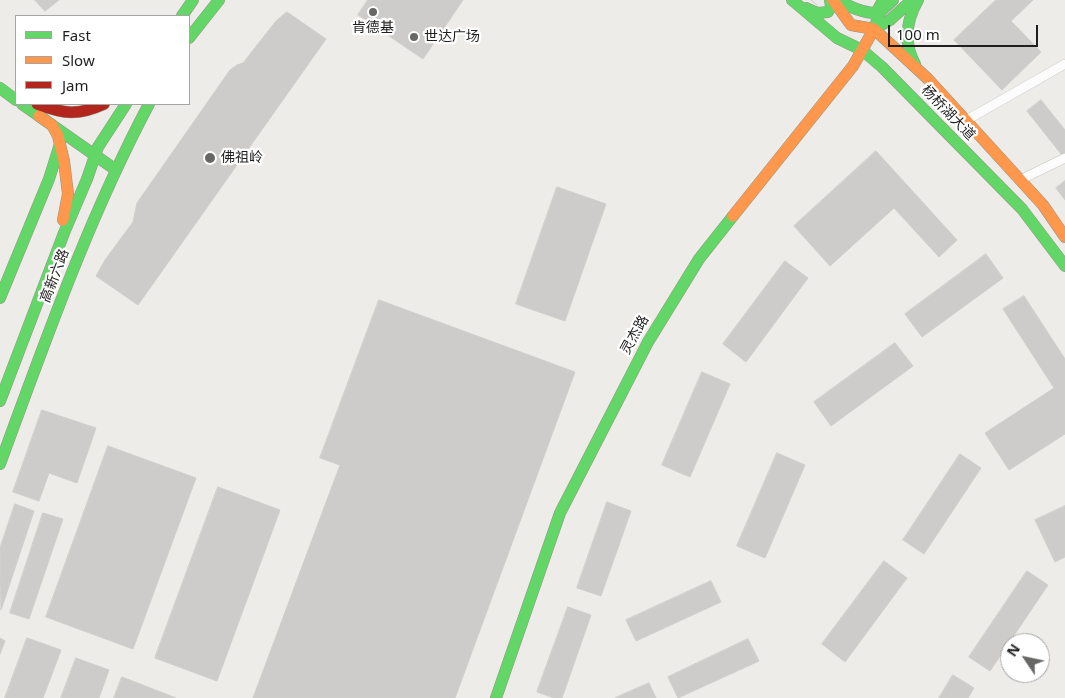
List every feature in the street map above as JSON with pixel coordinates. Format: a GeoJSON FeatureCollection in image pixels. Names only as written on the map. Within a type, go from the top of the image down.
{"type":"FeatureCollection","features":[{"type":"Feature","properties":{"kind":"main road"},"geometry":{"type":"LineString","coordinates":[[183,15],[193,0]]}},
{"type":"Feature","properties":{"kind":"main road"},"geometry":{"type":"LineString","coordinates":[[190,37],[219,0]]}},
{"type":"Feature","properties":{"kind":"main road"},"geometry":{"type":"LineString","coordinates":[[794,1],[813,12],[823,14],[828,12],[832,0]]}},
{"type":"Feature","properties":{"kind":"main road"},"geometry":{"type":"LineString","coordinates":[[832,0],[851,25],[874,29],[890,20],[912,0]]}},
{"type":"Feature","properties":{"kind":"main road"},"geometry":{"type":"LineString","coordinates":[[838,0],[868,13],[876,12],[883,0]]}},
{"type":"Feature","properties":{"kind":"main road","name":"灵杰路"},"geometry":{"type":"LineString","coordinates":[[496,698],[560,513],[648,342],[699,259],[853,66],[874,29],[880,12],[894,0]]}},
{"type":"Feature","properties":{"kind":"main road"},"geometry":{"type":"LineString","coordinates":[[918,0],[910,14],[907,39],[909,56],[920,72]]}},
{"type":"Feature","properties":{"kind":"main road","name":"杨桥湖大道"},"geometry":{"type":"LineString","coordinates":[[794,1],[837,38],[862,50],[882,67],[1022,209],[1065,266]]}},
{"type":"Feature","properties":{"kind":"main road","name":"杨桥湖大道"},"geometry":{"type":"LineString","coordinates":[[874,29],[920,72],[966,120],[1043,205],[1065,237]]}},
{"type":"Feature","properties":{"kind":"main road"},"geometry":{"type":"LineString","coordinates":[[0,80],[15,90]]}},
{"type":"Feature","properties":{"kind":"main road"},"geometry":{"type":"LineString","coordinates":[[0,88],[15,99]]}},
{"type":"Feature","properties":{"kind":"main road"},"geometry":{"type":"LineString","coordinates":[[37,108],[65,114],[84,113],[102,105]]}},
{"type":"Feature","properties":{"kind":"main road","name":"高新六路"},"geometry":{"type":"LineString","coordinates":[[0,401],[59,245],[87,180],[96,151],[125,105]]}},
{"type":"Feature","properties":{"kind":"main road","name":"高新六路"},"geometry":{"type":"LineString","coordinates":[[0,464],[85,238],[118,165],[148,105]]}},
{"type":"Feature","properties":{"kind":"main road"},"geometry":{"type":"LineString","coordinates":[[37,108],[52,125],[60,144],[64,161],[68,194],[59,245]]}},
{"type":"Feature","properties":{"kind":"main road"},"geometry":{"type":"LineString","coordinates":[[37,108],[118,165]]}},
{"type":"Feature","properties":{"kind":"main road"},"geometry":{"type":"LineString","coordinates":[[0,298],[49,179],[60,144]]}},
{"type":"Feature","properties":{"kind":"street"},"geometry":{"type":"LineString","coordinates":[[966,120],[1065,64]]}},
{"type":"Feature","properties":{"kind":"street"},"geometry":{"type":"LineString","coordinates":[[1020,180],[1065,158]]}},
{"type":"Feature","properties":{"kind":"building"},"geometry":{"type":"Polygon","coordinates":[[[35,0],[59,0],[45,11],[35,0]]]}},
{"type":"Feature","properties":{"kind":"building","name":"世达广场"},"geometry":{"type":"Polygon","coordinates":[[[368,0],[463,0],[423,59],[358,15],[368,0]]]}},
{"type":"Feature","properties":{"kind":"building"},"geometry":{"type":"Polygon","coordinates":[[[996,0],[1033,0],[1011,21],[1041,52],[1002,90],[954,40],[996,0]]]}},
{"type":"Feature","properties":{"kind":"building","name":"佛祖岭"},"geometry":{"type":"Polygon","coordinates":[[[287,12],[326,39],[138,305],[96,276],[105,260],[133,222],[137,203],[230,70],[243,63],[276,21],[287,12]]]}},
{"type":"Feature","properties":{"kind":"building"},"geometry":{"type":"Polygon","coordinates":[[[1041,100],[1065,130],[1065,159],[1027,111],[1041,100]]]}},
{"type":"Feature","properties":{"kind":"building"},"geometry":{"type":"Polygon","coordinates":[[[876,151],[957,240],[939,257],[894,208],[830,266],[794,226],[876,151]]]}},
{"type":"Feature","properties":{"kind":"building"},"geometry":{"type":"Polygon","coordinates":[[[1065,181],[1065,200],[1056,188],[1065,181]]]}},
{"type":"Feature","properties":{"kind":"building"},"geometry":{"type":"Polygon","coordinates":[[[557,187],[606,204],[565,321],[516,304],[557,187]]]}},
{"type":"Feature","properties":{"kind":"building"},"geometry":{"type":"Polygon","coordinates":[[[986,254],[1003,278],[922,337],[905,314],[986,254]]]}},
{"type":"Feature","properties":{"kind":"building"},"geometry":{"type":"Polygon","coordinates":[[[785,261],[808,278],[746,362],[723,344],[785,261]]]}},
{"type":"Feature","properties":{"kind":"building"},"geometry":{"type":"Polygon","coordinates":[[[1024,296],[1065,359],[1065,434],[1009,470],[985,433],[1054,388],[1003,309],[1024,296]]]}},
{"type":"Feature","properties":{"kind":"building"},"geometry":{"type":"Polygon","coordinates":[[[379,300],[575,372],[455,698],[253,698],[340,465],[320,458],[379,300]]]}},
{"type":"Feature","properties":{"kind":"building"},"geometry":{"type":"Polygon","coordinates":[[[895,343],[913,366],[831,426],[814,402],[895,343]]]}},
{"type":"Feature","properties":{"kind":"building"},"geometry":{"type":"Polygon","coordinates":[[[702,372],[730,384],[690,477],[662,465],[702,372]]]}},
{"type":"Feature","properties":{"kind":"building"},"geometry":{"type":"Polygon","coordinates":[[[42,410],[96,428],[77,483],[49,473],[39,501],[13,492],[42,410]]]}},
{"type":"Feature","properties":{"kind":"building"},"geometry":{"type":"Polygon","coordinates":[[[108,446],[196,478],[133,649],[46,617],[108,446]]]}},
{"type":"Feature","properties":{"kind":"building"},"geometry":{"type":"Polygon","coordinates":[[[777,453],[805,465],[765,558],[737,546],[777,453]]]}},
{"type":"Feature","properties":{"kind":"building"},"geometry":{"type":"Polygon","coordinates":[[[960,454],[981,468],[924,554],[903,540],[960,454]]]}},
{"type":"Feature","properties":{"kind":"building"},"geometry":{"type":"Polygon","coordinates":[[[218,487],[280,510],[217,681],[155,658],[218,487]]]}},
{"type":"Feature","properties":{"kind":"building"},"geometry":{"type":"Polygon","coordinates":[[[607,502],[631,511],[601,596],[577,588],[607,502]]]}},
{"type":"Feature","properties":{"kind":"building"},"geometry":{"type":"Polygon","coordinates":[[[15,504],[34,511],[1,610],[0,548],[15,504]]]}},
{"type":"Feature","properties":{"kind":"building"},"geometry":{"type":"Polygon","coordinates":[[[1065,506],[1065,557],[1055,562],[1035,520],[1065,506]]]}},
{"type":"Feature","properties":{"kind":"building"},"geometry":{"type":"Polygon","coordinates":[[[43,513],[63,519],[29,619],[10,613],[43,513]]]}},
{"type":"Feature","properties":{"kind":"building"},"geometry":{"type":"Polygon","coordinates":[[[884,561],[907,578],[845,662],[822,644],[884,561]]]}},
{"type":"Feature","properties":{"kind":"building"},"geometry":{"type":"Polygon","coordinates":[[[1027,571],[1048,585],[1016,633],[1000,633],[1000,656],[990,671],[969,657],[1027,571]]]}},
{"type":"Feature","properties":{"kind":"building"},"geometry":{"type":"Polygon","coordinates":[[[711,581],[721,602],[636,641],[626,620],[711,581]]]}},
{"type":"Feature","properties":{"kind":"building"},"geometry":{"type":"Polygon","coordinates":[[[568,607],[591,615],[562,698],[554,698],[537,692],[568,607]]]}},
{"type":"Feature","properties":{"kind":"building"},"geometry":{"type":"Polygon","coordinates":[[[0,638],[5,641],[0,654],[0,638]]]}},
{"type":"Feature","properties":{"kind":"building"},"geometry":{"type":"Polygon","coordinates":[[[27,638],[61,650],[43,698],[5,698],[27,638]]]}},
{"type":"Feature","properties":{"kind":"building"},"geometry":{"type":"Polygon","coordinates":[[[748,639],[759,661],[678,698],[668,677],[748,639]]]}},
{"type":"Feature","properties":{"kind":"building"},"geometry":{"type":"Polygon","coordinates":[[[76,658],[109,670],[99,698],[61,698],[76,658]]]}},
{"type":"Feature","properties":{"kind":"building"},"geometry":{"type":"Polygon","coordinates":[[[953,675],[974,688],[968,698],[939,698],[953,675]]]}},
{"type":"Feature","properties":{"kind":"building"},"geometry":{"type":"Polygon","coordinates":[[[122,677],[176,698],[114,698],[122,677]]]}},
{"type":"Feature","properties":{"kind":"building"},"geometry":{"type":"Polygon","coordinates":[[[649,683],[656,698],[615,698],[649,683]]]}},
{"type":"Feature","properties":{"kind":"tram line"},"geometry":{"type":"LineString","coordinates":[[811,0],[817,5]]}},
{"type":"Feature","properties":{"kind":"traffic: fast"},"geometry":{"type":"LineString","coordinates":[[183,15],[193,0]]}},
{"type":"Feature","properties":{"kind":"traffic: fast"},"geometry":{"type":"LineString","coordinates":[[190,37],[219,0]]}},
{"type":"Feature","properties":{"kind":"traffic: fast"},"geometry":{"type":"LineString","coordinates":[[792,0],[837,38],[862,50],[882,67],[1022,209],[1065,266]]}},
{"type":"Feature","properties":{"kind":"traffic: fast"},"geometry":{"type":"LineString","coordinates":[[806,8],[817,13],[828,12],[831,7],[830,0]]}},
{"type":"Feature","properties":{"kind":"traffic: fast"},"geometry":{"type":"LineString","coordinates":[[838,0],[856,9],[876,13],[882,2]]}},
{"type":"Feature","properties":{"kind":"traffic: fast"},"geometry":{"type":"LineString","coordinates":[[893,0],[880,12],[874,29],[890,20],[912,0]]}},
{"type":"Feature","properties":{"kind":"traffic: fast"},"geometry":{"type":"LineString","coordinates":[[915,64],[911,56],[907,32],[918,0]]}},
{"type":"Feature","properties":{"kind":"traffic: fast"},"geometry":{"type":"LineString","coordinates":[[0,88],[15,99]]}},
{"type":"Feature","properties":{"kind":"traffic: fast"},"geometry":{"type":"LineString","coordinates":[[23,105],[116,170]]}},
{"type":"Feature","properties":{"kind":"traffic: fast"},"geometry":{"type":"LineString","coordinates":[[0,401],[98,147],[125,105]]}},
{"type":"Feature","properties":{"kind":"traffic: fast"},"geometry":{"type":"LineString","coordinates":[[0,464],[68,281],[106,192],[148,105]]}},
{"type":"Feature","properties":{"kind":"traffic: fast"},"geometry":{"type":"LineString","coordinates":[[0,298],[49,179],[60,144]]}},
{"type":"Feature","properties":{"kind":"traffic: fast"},"geometry":{"type":"LineString","coordinates":[[496,698],[560,513],[648,342],[699,259],[733,216]]}},
{"type":"Feature","properties":{"kind":"traffic: slow"},"geometry":{"type":"LineString","coordinates":[[833,0],[851,25],[874,29],[928,79],[1043,205],[1065,237]]}},
{"type":"Feature","properties":{"kind":"traffic: slow"},"geometry":{"type":"LineString","coordinates":[[733,216],[853,66],[874,29]]}},
{"type":"Feature","properties":{"kind":"traffic: slow"},"geometry":{"type":"LineString","coordinates":[[39,116],[52,125],[58,136],[64,161],[68,194],[63,220]]}},
{"type":"Feature","properties":{"kind":"traffic: jam"},"geometry":{"type":"LineString","coordinates":[[40,105],[63,112],[78,112],[102,105]]}},
{"type":"Feature","properties":{"kind":"place","name":"肯德基"},"geometry":{"type":"Point","coordinates":[373,12]}},
{"type":"Feature","properties":{"kind":"place","name":"世达广场"},"geometry":{"type":"Point","coordinates":[414,37]}},
{"type":"Feature","properties":{"kind":"place","name":"佛祖岭"},"geometry":{"type":"Point","coordinates":[210,158]}}]}
